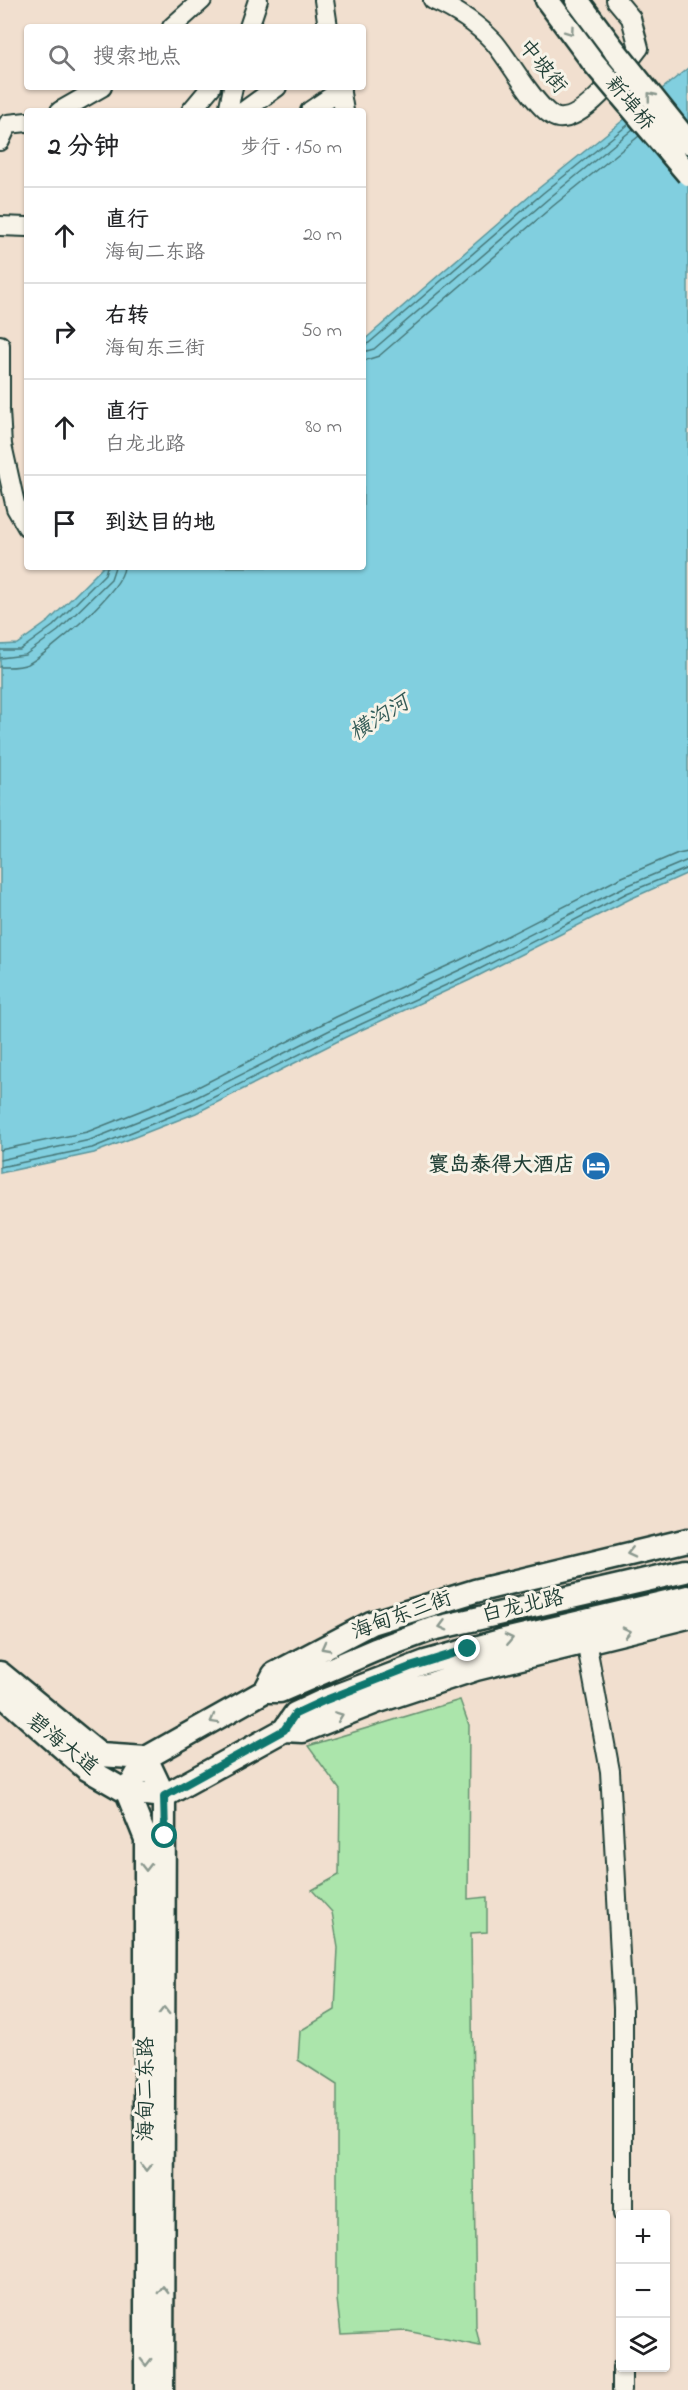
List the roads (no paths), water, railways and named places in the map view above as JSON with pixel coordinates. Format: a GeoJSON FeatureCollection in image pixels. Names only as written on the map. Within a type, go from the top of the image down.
{"type":"FeatureCollection","features":[{"type":"Feature","properties":{"kind":"main road","name":"新埠桥"},"geometry":{"type":"LineString","coordinates":[[547,0],[593,62],[688,174]]}},
{"type":"Feature","properties":{"kind":"main road","name":"新埠桥"},"geometry":{"type":"LineString","coordinates":[[578,0],[615,51],[688,142]]}},
{"type":"Feature","properties":{"kind":"main road","name":"海甸东三街"},"geometry":{"type":"LineString","coordinates":[[146,1758],[265,1692],[274,1674],[372,1623],[475,1591],[688,1540]]}},
{"type":"Feature","properties":{"kind":"main road","name":"白龙北路"},"geometry":{"type":"LineString","coordinates":[[265,1692],[280,1692],[375,1650],[432,1629],[685,1571]]}},
{"type":"Feature","properties":{"kind":"main road","name":"白龙北路"},"geometry":{"type":"LineString","coordinates":[[284,1730],[295,1714],[336,1695],[425,1662],[492,1643],[688,1597]]}},
{"type":"Feature","properties":{"kind":"main road"},"geometry":{"type":"LineString","coordinates":[[146,1758],[127,1791],[164,1796],[284,1730],[303,1731],[448,1677],[688,1617]]}},
{"type":"Feature","properties":{"kind":"main road","name":"碧海大道"},"geometry":{"type":"LineString","coordinates":[[0,1673],[100,1755],[146,1758]]}},
{"type":"Feature","properties":{"kind":"main road","name":"碧海大道"},"geometry":{"type":"LineString","coordinates":[[0,1693],[87,1769],[127,1791]]}},
{"type":"Feature","properties":{"kind":"main road"},"geometry":{"type":"LineString","coordinates":[[146,1758],[164,1796]]}},
{"type":"Feature","properties":{"kind":"main road","name":"海甸二东路"},"geometry":{"type":"LineString","coordinates":[[127,1791],[146,1839],[146,2390]]}},
{"type":"Feature","properties":{"kind":"main road","name":"海甸二东路"},"geometry":{"type":"LineString","coordinates":[[162,2390],[164,1796]]}},
{"type":"Feature","properties":{"kind":"street"},"geometry":{"type":"LineString","coordinates":[[175,24],[202,0]]}},
{"type":"Feature","properties":{"kind":"street"},"geometry":{"type":"LineString","coordinates":[[250,24],[258,0]]}},
{"type":"Feature","properties":{"kind":"street"},"geometry":{"type":"LineString","coordinates":[[324,0],[328,24]]}},
{"type":"Feature","properties":{"kind":"street","name":"中坡街"},"geometry":{"type":"LineString","coordinates":[[433,0],[475,24],[495,43],[544,109],[558,118],[575,116],[617,78],[639,48],[631,18],[616,0]]}},
{"type":"Feature","properties":{"kind":"street"},"geometry":{"type":"LineString","coordinates":[[65,108],[97,90]]}},
{"type":"Feature","properties":{"kind":"street"},"geometry":{"type":"LineString","coordinates":[[194,108],[208,90]]}},
{"type":"Feature","properties":{"kind":"street"},"geometry":{"type":"LineString","coordinates":[[229,108],[232,90]]}},
{"type":"Feature","properties":{"kind":"street"},"geometry":{"type":"LineString","coordinates":[[248,108],[272,90]]}},
{"type":"Feature","properties":{"kind":"street"},"geometry":{"type":"LineString","coordinates":[[314,108],[340,90]]}},
{"type":"Feature","properties":{"kind":"street"},"geometry":{"type":"LineString","coordinates":[[341,90],[344,108]]}},
{"type":"Feature","properties":{"kind":"street"},"geometry":{"type":"LineString","coordinates":[[0,141],[8,124],[24,122]]}},
{"type":"Feature","properties":{"kind":"street"},"geometry":{"type":"LineString","coordinates":[[0,226],[24,227]]}},
{"type":"Feature","properties":{"kind":"street"},"geometry":{"type":"LineString","coordinates":[[0,345],[2,445],[16,508],[24,522]]}},
{"type":"Feature","properties":{"kind":"street"},"geometry":{"type":"LineString","coordinates":[[8,467],[16,475],[24,477]]}},
{"type":"Feature","properties":{"kind":"street"},"geometry":{"type":"LineString","coordinates":[[586,1641],[610,1771],[623,2008],[623,2210]]}},
{"type":"Feature","properties":{"kind":"street"},"geometry":{"type":"LineString","coordinates":[[622,2372],[622,2390]]}},
{"type":"Feature","properties":{"kind":"water","name":"横沟河"},"geometry":{"type":"Polygon","coordinates":[[[688,68],[688,873],[630,899],[470,980],[346,1037],[196,1113],[94,1153],[0,1173],[0,645],[17,644],[49,621],[100,570],[366,570],[366,338],[539,188],[688,68]]]}},
{"type":"Feature","properties":{"kind":"place","name":"寰岛泰得大酒店"},"geometry":{"type":"Point","coordinates":[596,1166]}}]}
